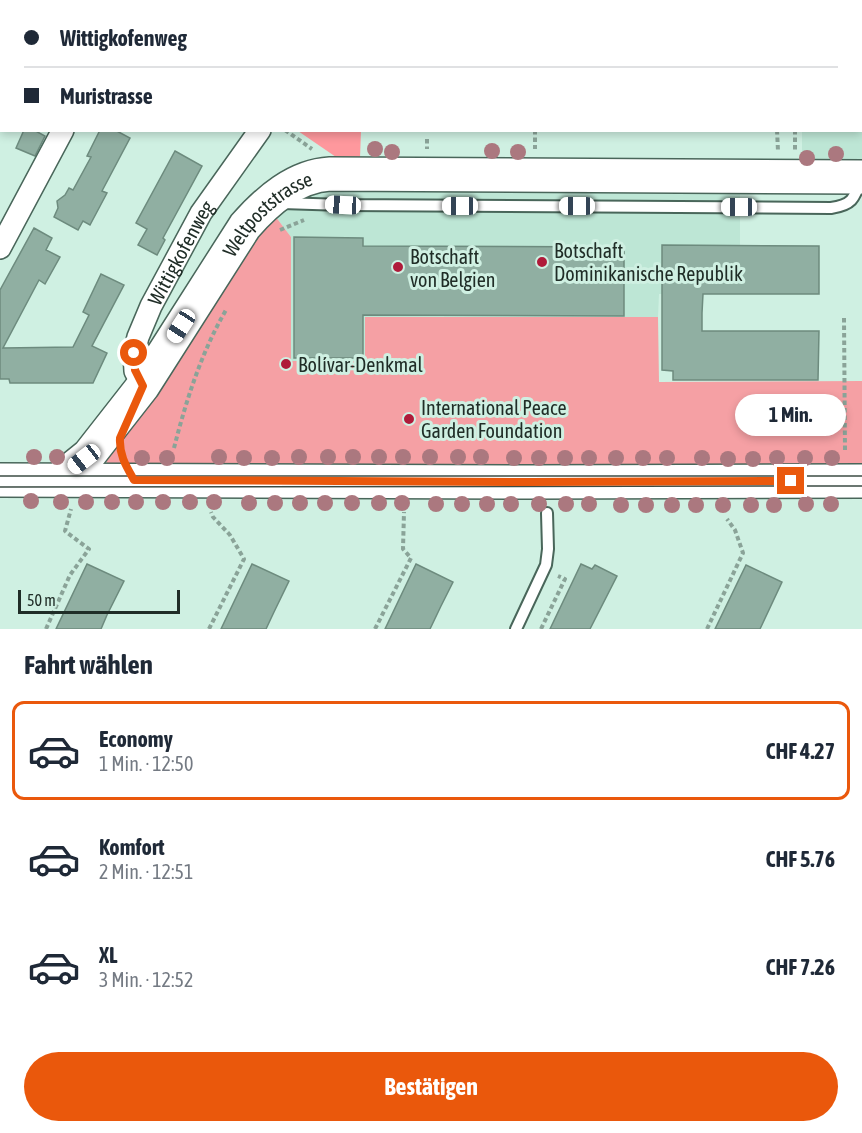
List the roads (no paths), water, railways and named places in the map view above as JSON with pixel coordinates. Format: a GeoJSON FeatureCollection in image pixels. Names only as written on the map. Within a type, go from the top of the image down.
{"type":"FeatureCollection","features":[{"type":"Feature","properties":{"kind":"main road","name":"Weltpoststrasse"},"geometry":{"type":"LineString","coordinates":[[64,494],[89,455],[143,386],[245,226],[272,217],[299,182],[322,175],[647,192],[862,177]]}},
{"type":"Feature","properties":{"kind":"main road","name":"Weltpoststrasse"},"geometry":{"type":"LineString","coordinates":[[134,480],[122,456],[120,438],[143,386]]}},
{"type":"Feature","properties":{"kind":"main road"},"geometry":{"type":"LineString","coordinates":[[0,480],[64,494],[134,480],[862,481]]}},
{"type":"Feature","properties":{"kind":"street"},"geometry":{"type":"LineString","coordinates":[[0,248],[62,132]]}},
{"type":"Feature","properties":{"kind":"street","name":"Wittigkofenweg"},"geometry":{"type":"LineString","coordinates":[[143,386],[135,370],[134,353],[151,306],[201,213],[259,132]]}},
{"type":"Feature","properties":{"kind":"lane"},"geometry":{"type":"LineString","coordinates":[[516,629],[546,565],[547,513]]}},
{"type":"Feature","properties":{"kind":"tram line"},"geometry":{"type":"LineString","coordinates":[[0,476],[862,476]]}},
{"type":"Feature","properties":{"kind":"tram line"},"geometry":{"type":"LineString","coordinates":[[0,487],[862,486]]}},
{"type":"Feature","properties":{"kind":"place","name":"Botschaft Dominikanische Republik"},"geometry":{"type":"Point","coordinates":[542,262]}},
{"type":"Feature","properties":{"kind":"place","name":"Botschaft von Belgien"},"geometry":{"type":"Point","coordinates":[398,267]}},
{"type":"Feature","properties":{"kind":"place","name":"Bolívar-Denkmal"},"geometry":{"type":"Point","coordinates":[286,364]}},
{"type":"Feature","properties":{"kind":"place","name":"International Peace Garden Foundation"},"geometry":{"type":"Point","coordinates":[409,419]}}]}
